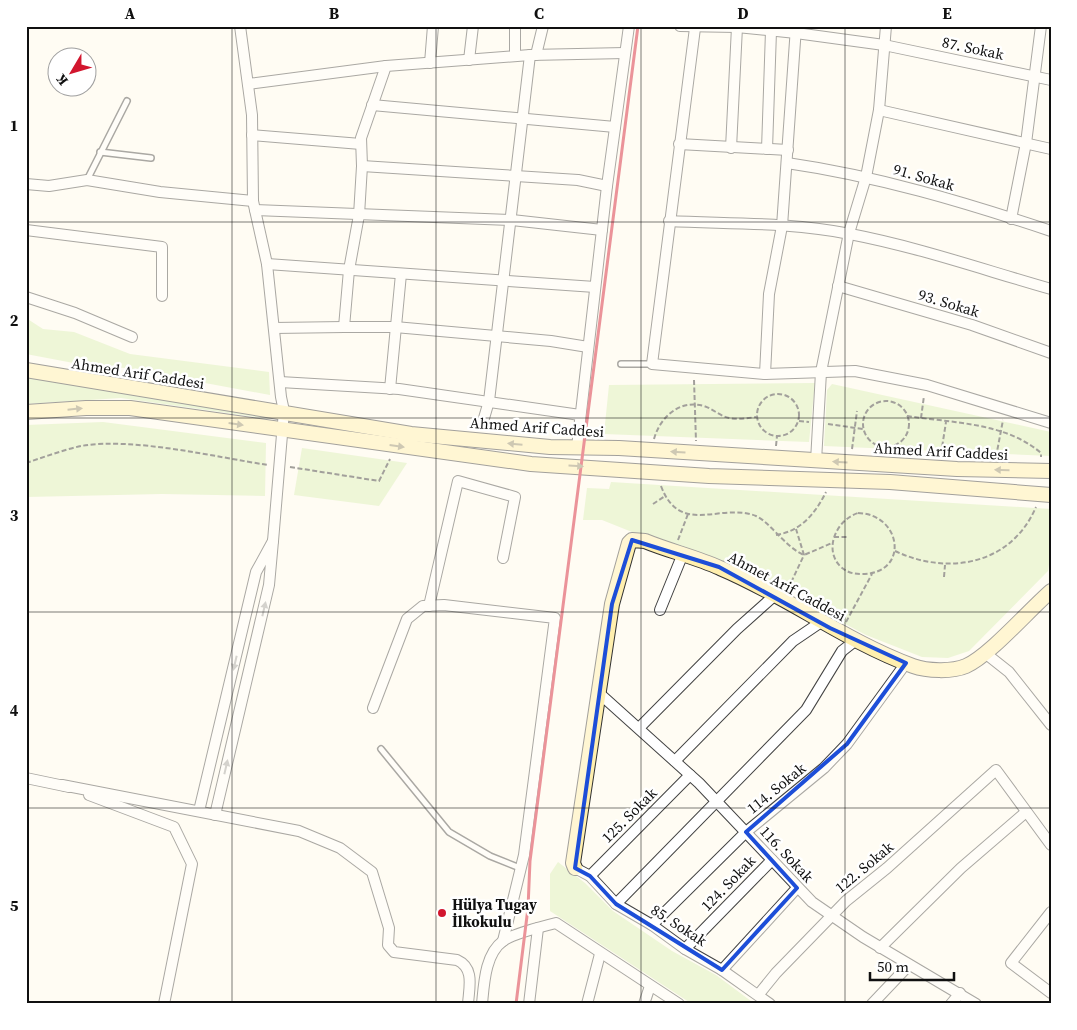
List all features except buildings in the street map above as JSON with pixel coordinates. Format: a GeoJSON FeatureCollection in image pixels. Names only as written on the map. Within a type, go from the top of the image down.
{"type":"FeatureCollection","features":[{"type":"Feature","properties":{"kind":"street"},"geometry":{"type":"LineString","coordinates":[[215,814],[269,585],[284,411],[267,264],[254,205],[252,115],[240,26]]}},
{"type":"Feature","properties":{"kind":"street"},"geometry":{"type":"LineString","coordinates":[[430,63],[432,26]]}},
{"type":"Feature","properties":{"kind":"street"},"geometry":{"type":"LineString","coordinates":[[470,60],[472,26]]}},
{"type":"Feature","properties":{"kind":"street"},"geometry":{"type":"LineString","coordinates":[[515,26],[515,56]]}},
{"type":"Feature","properties":{"kind":"street"},"geometry":{"type":"LineString","coordinates":[[482,425],[489,401],[523,117],[533,55],[543,26]]}},
{"type":"Feature","properties":{"kind":"street"},"geometry":{"type":"LineString","coordinates":[[577,447],[607,186],[629,26]]}},
{"type":"Feature","properties":{"kind":"street","name":"87. Sokak"},"geometry":{"type":"LineString","coordinates":[[680,26],[694,28],[736,27],[796,30],[1051,80]]}},
{"type":"Feature","properties":{"kind":"street"},"geometry":{"type":"LineString","coordinates":[[816,461],[821,372],[849,234],[866,177],[879,110],[886,26]]}},
{"type":"Feature","properties":{"kind":"street"},"geometry":{"type":"LineString","coordinates":[[1011,219],[1026,143],[1041,26]]}},
{"type":"Feature","properties":{"kind":"street"},"geometry":{"type":"LineString","coordinates":[[731,148],[736,27]]}},
{"type":"Feature","properties":{"kind":"street"},"geometry":{"type":"LineString","coordinates":[[694,28],[652,364],[765,374],[855,371],[927,385],[1051,423]]}},
{"type":"Feature","properties":{"kind":"street"},"geometry":{"type":"LineString","coordinates":[[767,149],[771,30]]}},
{"type":"Feature","properties":{"kind":"street"},"geometry":{"type":"LineString","coordinates":[[765,374],[768,294],[782,226],[796,30]]}},
{"type":"Feature","properties":{"kind":"street"},"geometry":{"type":"LineString","coordinates":[[248,84],[386,66],[533,55],[626,53]]}},
{"type":"Feature","properties":{"kind":"street"},"geometry":{"type":"LineString","coordinates":[[344,327],[349,270],[358,215],[362,166],[361,138],[386,66]]}},
{"type":"Feature","properties":{"kind":"street"},"geometry":{"type":"LineString","coordinates":[[372,105],[523,117],[615,127]]}},
{"type":"Feature","properties":{"kind":"street"},"geometry":{"type":"LineString","coordinates":[[879,110],[1051,149]]}},
{"type":"Feature","properties":{"kind":"street"},"geometry":{"type":"LineString","coordinates":[[252,136],[362,144]]}},
{"type":"Feature","properties":{"kind":"street"},"geometry":{"type":"LineString","coordinates":[[679,144],[788,150]]}},
{"type":"Feature","properties":{"kind":"street","name":"91. Sokak"},"geometry":{"type":"LineString","coordinates":[[786,163],[866,177],[1051,232]]}},
{"type":"Feature","properties":{"kind":"street"},"geometry":{"type":"LineString","coordinates":[[362,166],[517,175],[578,180],[607,186]]}},
{"type":"Feature","properties":{"kind":"street"},"geometry":{"type":"LineString","coordinates":[[26,184],[49,186],[87,180],[254,205],[358,215],[512,220],[602,230]]}},
{"type":"Feature","properties":{"kind":"street"},"geometry":{"type":"LineString","coordinates":[[669,221],[782,226],[849,234],[916,250],[1051,289]]}},
{"type":"Feature","properties":{"kind":"street"},"geometry":{"type":"LineString","coordinates":[[26,230],[162,247],[162,296]]}},
{"type":"Feature","properties":{"kind":"street"},"geometry":{"type":"LineString","coordinates":[[267,264],[504,282],[595,286]]}},
{"type":"Feature","properties":{"kind":"street"},"geometry":{"type":"LineString","coordinates":[[390,389],[401,274]]}},
{"type":"Feature","properties":{"kind":"street","name":"93. Sokak"},"geometry":{"type":"LineString","coordinates":[[838,286],[972,325],[1051,353]]}},
{"type":"Feature","properties":{"kind":"street"},"geometry":{"type":"LineString","coordinates":[[26,297],[75,313],[132,336]]}},
{"type":"Feature","properties":{"kind":"street"},"geometry":{"type":"LineString","coordinates":[[274,328],[395,327],[588,347]]}},
{"type":"Feature","properties":{"kind":"street","name":"Ahmed Arif Caddesi"},"geometry":{"type":"LineString","coordinates":[[26,370],[284,411],[411,434],[577,447],[1051,472]]}},
{"type":"Feature","properties":{"kind":"street"},"geometry":{"type":"LineString","coordinates":[[280,382],[390,389],[489,401],[580,415]]}},
{"type":"Feature","properties":{"kind":"street"},"geometry":{"type":"LineString","coordinates":[[26,412],[86,408],[130,408],[283,431],[531,464],[709,476],[890,482],[1051,495]]}},
{"type":"Feature","properties":{"kind":"street"},"geometry":{"type":"LineString","coordinates":[[429,606],[458,481],[515,497],[503,558]]}},
{"type":"Feature","properties":{"kind":"street","name":"Ahmet Arif Caddesi"},"geometry":{"type":"LineString","coordinates":[[575,868],[573,863],[600,694],[612,604],[629,543],[636,539],[645,541],[719,567],[841,633],[915,667],[953,669],[966,666],[984,653],[1051,591]]}},
{"type":"Feature","properties":{"kind":"street"},"geometry":{"type":"LineString","coordinates":[[199,811],[256,572],[273,541]]}},
{"type":"Feature","properties":{"kind":"street"},"geometry":{"type":"LineString","coordinates":[[660,610],[678,554]]}},
{"type":"Feature","properties":{"kind":"street"},"geometry":{"type":"LineString","coordinates":[[639,728],[737,629],[779,598]]}},
{"type":"Feature","properties":{"kind":"street"},"geometry":{"type":"LineString","coordinates":[[374,708],[407,619],[423,606],[444,605],[555,618],[521,869],[503,940],[492,955],[482,1004]]}},
{"type":"Feature","properties":{"kind":"street"},"geometry":{"type":"LineString","coordinates":[[675,761],[792,641],[821,622]]}},
{"type":"Feature","properties":{"kind":"street"},"geometry":{"type":"LineString","coordinates":[[616,904],[806,710],[842,651],[856,640]]}},
{"type":"Feature","properties":{"kind":"street"},"geometry":{"type":"LineString","coordinates":[[984,653],[1009,672],[1051,726]]}},
{"type":"Feature","properties":{"kind":"street","name":"114. Sokak"},"geometry":{"type":"LineString","coordinates":[[652,925],[746,832],[829,762],[847,744],[906,663]]}},
{"type":"Feature","properties":{"kind":"street","name":"116. Sokak"},"geometry":{"type":"LineString","coordinates":[[600,694],[690,775],[798,888],[832,916],[880,948],[976,1004]]}},
{"type":"Feature","properties":{"kind":"street","name":"122. Sokak"},"geometry":{"type":"LineString","coordinates":[[759,994],[776,973],[846,901],[887,868],[996,770],[1026,812]]}},
{"type":"Feature","properties":{"kind":"street","name":"125. Sokak"},"geometry":{"type":"LineString","coordinates":[[590,876],[690,775]]}},
{"type":"Feature","properties":{"kind":"street"},"geometry":{"type":"LineString","coordinates":[[26,778],[299,831],[340,848],[356,858],[372,872],[389,928],[388,945],[394,952],[457,960],[464,963],[470,973],[468,1004]]}},
{"type":"Feature","properties":{"kind":"street"},"geometry":{"type":"LineString","coordinates":[[62,785],[174,827],[192,864],[164,1004]]}},
{"type":"Feature","properties":{"kind":"street"},"geometry":{"type":"LineString","coordinates":[[880,948],[961,868],[1026,812],[1051,845]]}},
{"type":"Feature","properties":{"kind":"street","name":"124. Sokak"},"geometry":{"type":"LineString","coordinates":[[685,949],[772,860]]}},
{"type":"Feature","properties":{"kind":"street","name":"85. Sokak"},"geometry":{"type":"LineString","coordinates":[[575,868],[590,876],[616,904],[759,994],[770,1004]]}},
{"type":"Feature","properties":{"kind":"street"},"geometry":{"type":"LineString","coordinates":[[722,970],[798,888]]}},
{"type":"Feature","properties":{"kind":"street"},"geometry":{"type":"LineString","coordinates":[[1051,912],[1011,963],[1051,993]]}},
{"type":"Feature","properties":{"kind":"street"},"geometry":{"type":"LineString","coordinates":[[503,940],[556,924],[679,1004]]}},
{"type":"Feature","properties":{"kind":"street"},"geometry":{"type":"LineString","coordinates":[[529,1004],[538,928]]}},
{"type":"Feature","properties":{"kind":"street"},"geometry":{"type":"LineString","coordinates":[[587,1004],[600,954]]}},
{"type":"Feature","properties":{"kind":"street"},"geometry":{"type":"LineString","coordinates":[[872,1004],[909,965]]}},
{"type":"Feature","properties":{"kind":"street"},"geometry":{"type":"LineString","coordinates":[[644,1004],[650,986]]}},
{"type":"Feature","properties":{"kind":"street"},"geometry":{"type":"LineString","coordinates":[[951,1004],[960,993]]}},
{"type":"Feature","properties":{"kind":"lane"},"geometry":{"type":"LineString","coordinates":[[87,180],[127,101]]}},
{"type":"Feature","properties":{"kind":"lane"},"geometry":{"type":"LineString","coordinates":[[100,152],[151,158]]}},
{"type":"Feature","properties":{"kind":"lane"},"geometry":{"type":"LineString","coordinates":[[621,364],[652,364]]}},
{"type":"Feature","properties":{"kind":"lane"},"geometry":{"type":"LineString","coordinates":[[381,749],[449,832],[490,856],[521,869]]}},
{"type":"Feature","properties":{"kind":"path"},"geometry":{"type":"LineString","coordinates":[[694,380],[696,441]]}},
{"type":"Feature","properties":{"kind":"path"},"geometry":{"type":"LineString","coordinates":[[920,418],[927,385]]}},
{"type":"Feature","properties":{"kind":"path"},"geometry":{"type":"LineString","coordinates":[[772,394],[780,394],[793,399],[800,412],[798,426],[788,435],[777,436],[762,430],[757,417],[760,403],[772,394]]}},
{"type":"Feature","properties":{"kind":"path"},"geometry":{"type":"LineString","coordinates":[[891,401],[904,410],[907,416],[907,431],[904,438],[892,446],[877,445],[866,436],[863,429],[865,414],[876,403],[891,401]]}},
{"type":"Feature","properties":{"kind":"path"},"geometry":{"type":"LineString","coordinates":[[654,439],[657,430],[666,416],[682,406],[705,406],[727,418],[757,417]]}},
{"type":"Feature","properties":{"kind":"path"},"geometry":{"type":"LineString","coordinates":[[852,449],[857,411]]}},
{"type":"Feature","properties":{"kind":"path"},"geometry":{"type":"LineString","coordinates":[[907,416],[1000,431],[1030,444],[1041,453],[1041,460]]}},
{"type":"Feature","properties":{"kind":"path"},"geometry":{"type":"LineString","coordinates":[[941,454],[946,422]]}},
{"type":"Feature","properties":{"kind":"path"},"geometry":{"type":"LineString","coordinates":[[827,424],[863,429]]}},
{"type":"Feature","properties":{"kind":"path"},"geometry":{"type":"LineString","coordinates":[[996,457],[1000,431]]}},
{"type":"Feature","properties":{"kind":"path"},"geometry":{"type":"LineString","coordinates":[[776,446],[777,436]]}},
{"type":"Feature","properties":{"kind":"path"},"geometry":{"type":"LineString","coordinates":[[26,463],[81,446],[160,448],[379,482],[390,459]]}},
{"type":"Feature","properties":{"kind":"path"},"geometry":{"type":"LineString","coordinates":[[661,486],[666,496],[676,507],[688,514],[749,514],[763,521],[776,535],[804,555]]}},
{"type":"Feature","properties":{"kind":"path"},"geometry":{"type":"LineString","coordinates":[[776,535],[796,529],[808,519],[826,492]]}},
{"type":"Feature","properties":{"kind":"path"},"geometry":{"type":"LineString","coordinates":[[653,504],[666,496]]}},
{"type":"Feature","properties":{"kind":"path"},"geometry":{"type":"LineString","coordinates":[[895,551],[918,561],[945,565],[966,562],[997,551],[1020,534],[1028,524],[1037,505]]}},
{"type":"Feature","properties":{"kind":"path"},"geometry":{"type":"LineString","coordinates":[[858,513],[867,513],[876,516],[889,527],[893,535],[895,551],[893,558],[884,569],[872,574],[854,574],[845,571],[833,557],[832,543],[834,538],[847,518],[858,513]]}},
{"type":"Feature","properties":{"kind":"path"},"geometry":{"type":"LineString","coordinates":[[678,554],[688,514]]}},
{"type":"Feature","properties":{"kind":"path"},"geometry":{"type":"LineString","coordinates":[[796,529],[804,555]]}},
{"type":"Feature","properties":{"kind":"path"},"geometry":{"type":"LineString","coordinates":[[834,538],[848,536]]}},
{"type":"Feature","properties":{"kind":"path"},"geometry":{"type":"LineString","coordinates":[[779,598],[804,555],[832,543]]}},
{"type":"Feature","properties":{"kind":"path"},"geometry":{"type":"LineString","coordinates":[[944,576],[945,565]]}},
{"type":"Feature","properties":{"kind":"path"},"geometry":{"type":"LineString","coordinates":[[841,633],[872,574]]}},
{"type":"Feature","properties":{"kind":"highlighted area"},"geometry":{"type":"Polygon","coordinates":[[[632,540],[719,567],[830,628],[906,663],[847,744],[746,832],[797,888],[722,970],[616,904],[590,876],[575,868],[612,604],[632,540]]]}},
{"type":"Feature","properties":{"kind":"green space"},"geometry":{"type":"Polygon","coordinates":[[[26,318],[43,329],[74,332],[130,354],[269,372],[270,395],[125,368],[84,365],[26,354],[26,318]]]}},
{"type":"Feature","properties":{"kind":"green space"},"geometry":{"type":"Polygon","coordinates":[[[26,377],[272,414],[270,419],[121,398],[26,404],[26,377]]]}},
{"type":"Feature","properties":{"kind":"green space"},"geometry":{"type":"Polygon","coordinates":[[[815,383],[809,442],[604,434],[609,385],[815,383]]]}},
{"type":"Feature","properties":{"kind":"green space"},"geometry":{"type":"Polygon","coordinates":[[[832,384],[1051,432],[1051,456],[824,446],[827,390],[832,384]]]}},
{"type":"Feature","properties":{"kind":"green space"},"geometry":{"type":"Polygon","coordinates":[[[103,422],[266,443],[265,496],[162,494],[26,497],[26,425],[103,422]]]}},
{"type":"Feature","properties":{"kind":"green space"},"geometry":{"type":"Polygon","coordinates":[[[302,448],[407,463],[379,506],[294,495],[302,448]]]}},
{"type":"Feature","properties":{"kind":"green space"},"geometry":{"type":"Polygon","coordinates":[[[611,482],[1051,509],[1051,551],[1048,571],[969,651],[948,658],[922,657],[866,635],[834,618],[810,597],[721,561],[682,552],[602,520],[583,520],[587,488],[609,489],[611,482]]]}},
{"type":"Feature","properties":{"kind":"green space"},"geometry":{"type":"Polygon","coordinates":[[[558,862],[585,883],[613,911],[672,951],[716,975],[755,1004],[692,1004],[550,911],[550,874],[558,862]]]}},
{"type":"Feature","properties":{"kind":"railway"},"geometry":{"type":"LineString","coordinates":[[516,1004],[528,908],[530,861],[638,26]]}},
{"type":"Feature","properties":{"kind":"place","name":"Hülya Tugay İlkokulu"},"geometry":{"type":"Point","coordinates":[442,913]}}]}
